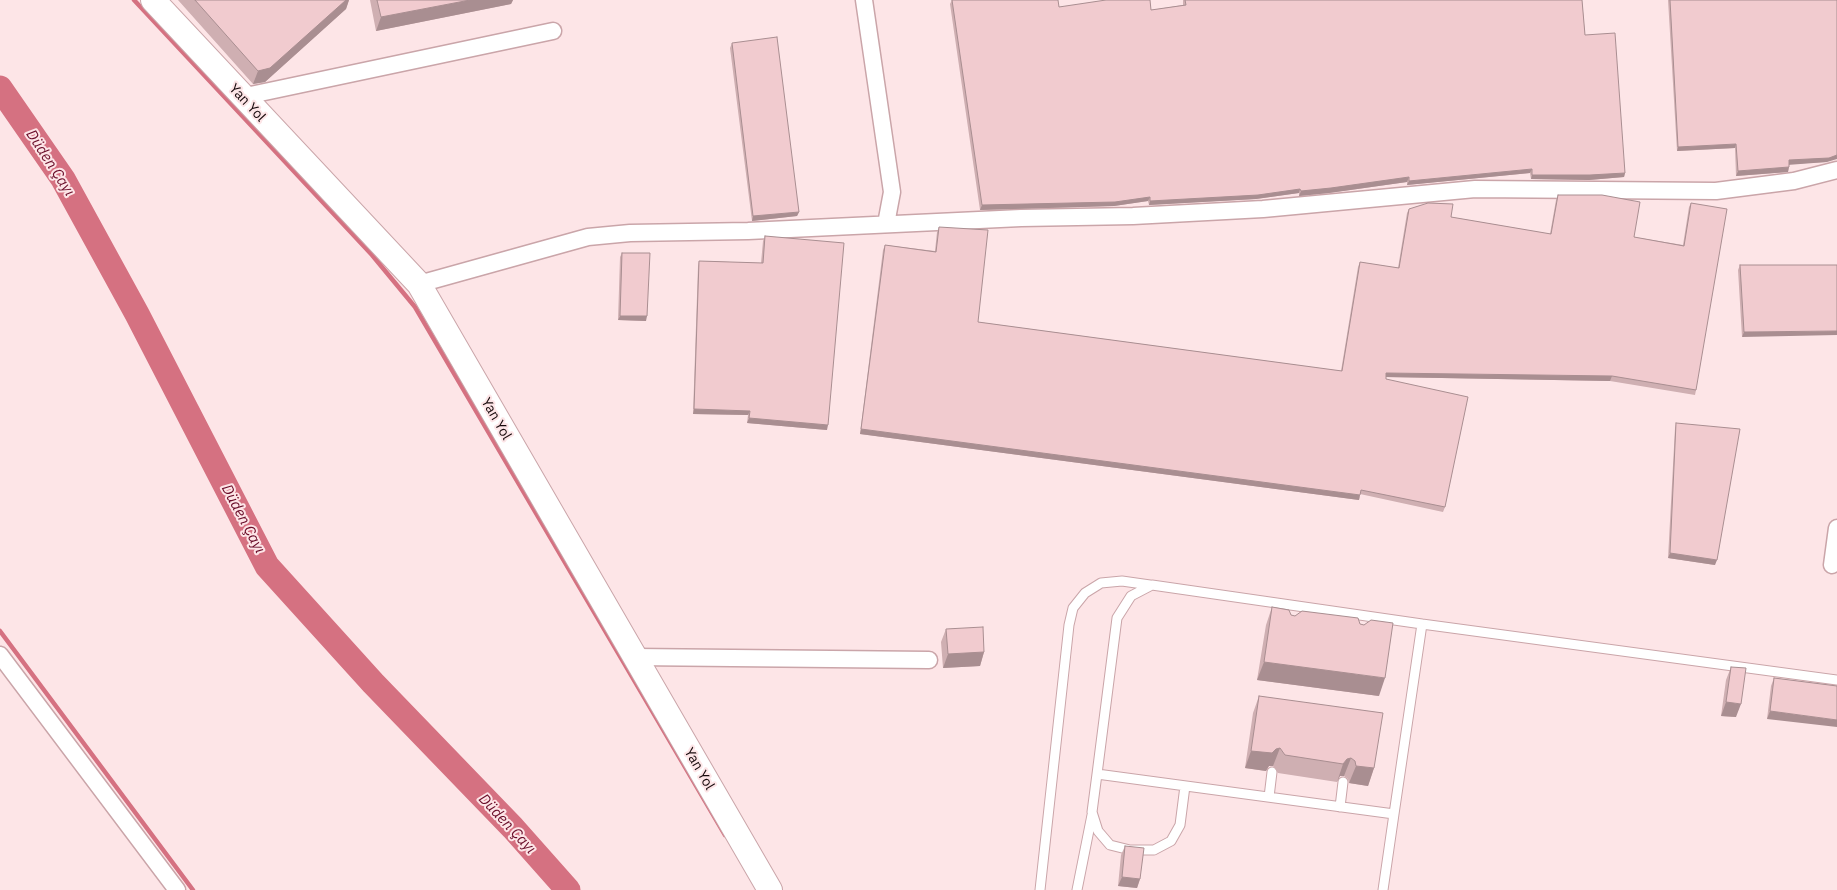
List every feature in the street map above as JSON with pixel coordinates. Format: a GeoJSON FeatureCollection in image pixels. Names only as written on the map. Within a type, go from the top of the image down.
{"type":"FeatureCollection","features":[{"type":"Feature","properties":{"kind":"street","name":"Yan Yol"},"geometry":{"type":"LineString","coordinates":[[153,0],[241,97],[419,284],[770,890]]}},
{"type":"Feature","properties":{"kind":"street"},"geometry":{"type":"LineString","coordinates":[[864,0],[892,192],[886,224]]}},
{"type":"Feature","properties":{"kind":"street"},"geometry":{"type":"LineString","coordinates":[[241,97],[553,31]]}},
{"type":"Feature","properties":{"kind":"street"},"geometry":{"type":"LineString","coordinates":[[419,284],[588,237],[630,233],[748,231],[1263,209],[1475,189],[1716,191],[1794,181],[1837,170]]}},
{"type":"Feature","properties":{"kind":"street"},"geometry":{"type":"LineString","coordinates":[[1832,565],[1837,528]]}},
{"type":"Feature","properties":{"kind":"street"},"geometry":{"type":"LineString","coordinates":[[0,655],[177,890]]}},
{"type":"Feature","properties":{"kind":"street"},"geometry":{"type":"LineString","coordinates":[[634,657],[929,660]]}},
{"type":"Feature","properties":{"kind":"lane"},"geometry":{"type":"LineString","coordinates":[[1040,890],[1064,664],[1073,608],[1085,593],[1101,583],[1122,582],[1152,585],[1292,610],[1360,619],[1422,624],[1837,680]]}},
{"type":"Feature","properties":{"kind":"lane"},"geometry":{"type":"LineString","coordinates":[[1077,890],[1092,812],[1118,618],[1131,596],[1152,585]]}},
{"type":"Feature","properties":{"kind":"lane"},"geometry":{"type":"LineString","coordinates":[[1383,890],[1422,624]]}},
{"type":"Feature","properties":{"kind":"lane"},"geometry":{"type":"LineString","coordinates":[[1269,797],[1272,772]]}},
{"type":"Feature","properties":{"kind":"lane"},"geometry":{"type":"LineString","coordinates":[[1097,774],[1394,814]]}},
{"type":"Feature","properties":{"kind":"lane"},"geometry":{"type":"LineString","coordinates":[[1340,806],[1343,782]]}},
{"type":"Feature","properties":{"kind":"lane"},"geometry":{"type":"LineString","coordinates":[[1092,812],[1098,831],[1110,845],[1130,850],[1154,850],[1171,841],[1180,825],[1185,786]]}},
{"type":"Feature","properties":{"kind":"building"},"geometry":{"type":"Polygon","coordinates":[[[195,0],[346,0],[270,68],[258,71],[195,0]]]}},
{"type":"Feature","properties":{"kind":"building"},"geometry":{"type":"Polygon","coordinates":[[[377,0],[470,0],[381,17],[377,0]]]}},
{"type":"Feature","properties":{"kind":"building"},"geometry":{"type":"Polygon","coordinates":[[[952,0],[1058,0],[1059,7],[1106,0],[1150,0],[1151,10],[1186,5],[1185,0],[1582,0],[1585,35],[1615,33],[1625,173],[1532,175],[1532,169],[1409,181],[1409,177],[1331,188],[1301,191],[1300,189],[1258,195],[1150,201],[1150,197],[1115,202],[982,205],[952,0]]]}},
{"type":"Feature","properties":{"kind":"building"},"geometry":{"type":"Polygon","coordinates":[[[1670,0],[1837,0],[1837,155],[1829,158],[1789,160],[1789,167],[1738,171],[1736,144],[1678,147],[1670,0]]]}},
{"type":"Feature","properties":{"kind":"building"},"geometry":{"type":"Polygon","coordinates":[[[777,37],[799,212],[753,216],[732,43],[777,37]]]}},
{"type":"Feature","properties":{"kind":"building"},"geometry":{"type":"Polygon","coordinates":[[[1558,195],[1602,195],[1640,202],[1634,237],[1684,246],[1691,203],[1727,209],[1696,390],[1612,376],[1386,373],[1386,379],[1468,397],[1445,507],[1361,490],[1360,495],[861,429],[885,245],[936,252],[939,227],[988,230],[978,322],[1342,371],[1360,262],[1399,268],[1409,209],[1428,203],[1453,204],[1451,217],[1551,234],[1558,195]]]}},
{"type":"Feature","properties":{"kind":"building"},"geometry":{"type":"Polygon","coordinates":[[[765,236],[844,243],[828,425],[749,418],[750,411],[694,409],[699,261],[763,263],[765,236]]]}},
{"type":"Feature","properties":{"kind":"building"},"geometry":{"type":"Polygon","coordinates":[[[622,253],[650,253],[647,316],[620,316],[622,253]]]}},
{"type":"Feature","properties":{"kind":"building"},"geometry":{"type":"Polygon","coordinates":[[[1740,265],[1837,265],[1837,331],[1744,332],[1740,265]]]}},
{"type":"Feature","properties":{"kind":"building"},"geometry":{"type":"Polygon","coordinates":[[[1676,423],[1740,429],[1717,560],[1670,553],[1676,423]]]}},
{"type":"Feature","properties":{"kind":"building"},"geometry":{"type":"Polygon","coordinates":[[[1272,607],[1289,610],[1291,615],[1295,616],[1302,611],[1358,618],[1360,624],[1364,625],[1371,620],[1393,623],[1385,678],[1264,662],[1272,607]]]}},
{"type":"Feature","properties":{"kind":"building"},"geometry":{"type":"Polygon","coordinates":[[[983,627],[984,652],[948,654],[946,629],[983,627]]]}},
{"type":"Feature","properties":{"kind":"building"},"geometry":{"type":"Polygon","coordinates":[[[1731,667],[1746,668],[1741,704],[1726,702],[1731,667]]]}},
{"type":"Feature","properties":{"kind":"building"},"geometry":{"type":"Polygon","coordinates":[[[1774,678],[1837,686],[1837,720],[1770,711],[1774,678]]]}},
{"type":"Feature","properties":{"kind":"building"},"geometry":{"type":"Polygon","coordinates":[[[1259,696],[1383,713],[1374,768],[1356,766],[1355,761],[1351,758],[1347,759],[1343,764],[1285,755],[1280,748],[1272,753],[1251,751],[1259,696]]]}},
{"type":"Feature","properties":{"kind":"building"},"geometry":{"type":"Polygon","coordinates":[[[1125,846],[1144,848],[1140,879],[1122,877],[1125,846]]]}},
{"type":"Feature","properties":{"kind":"waterway"},"geometry":{"type":"LineString","coordinates":[[134,0],[372,255],[415,307],[725,835]]}},
{"type":"Feature","properties":{"kind":"waterway","name":"Düden Çayı"},"geometry":{"type":"LineString","coordinates":[[0,88],[63,179],[137,314],[267,566],[373,683],[513,828],[568,890]]}},
{"type":"Feature","properties":{"kind":"waterway"},"geometry":{"type":"LineString","coordinates":[[0,631],[193,890]]}}]}
